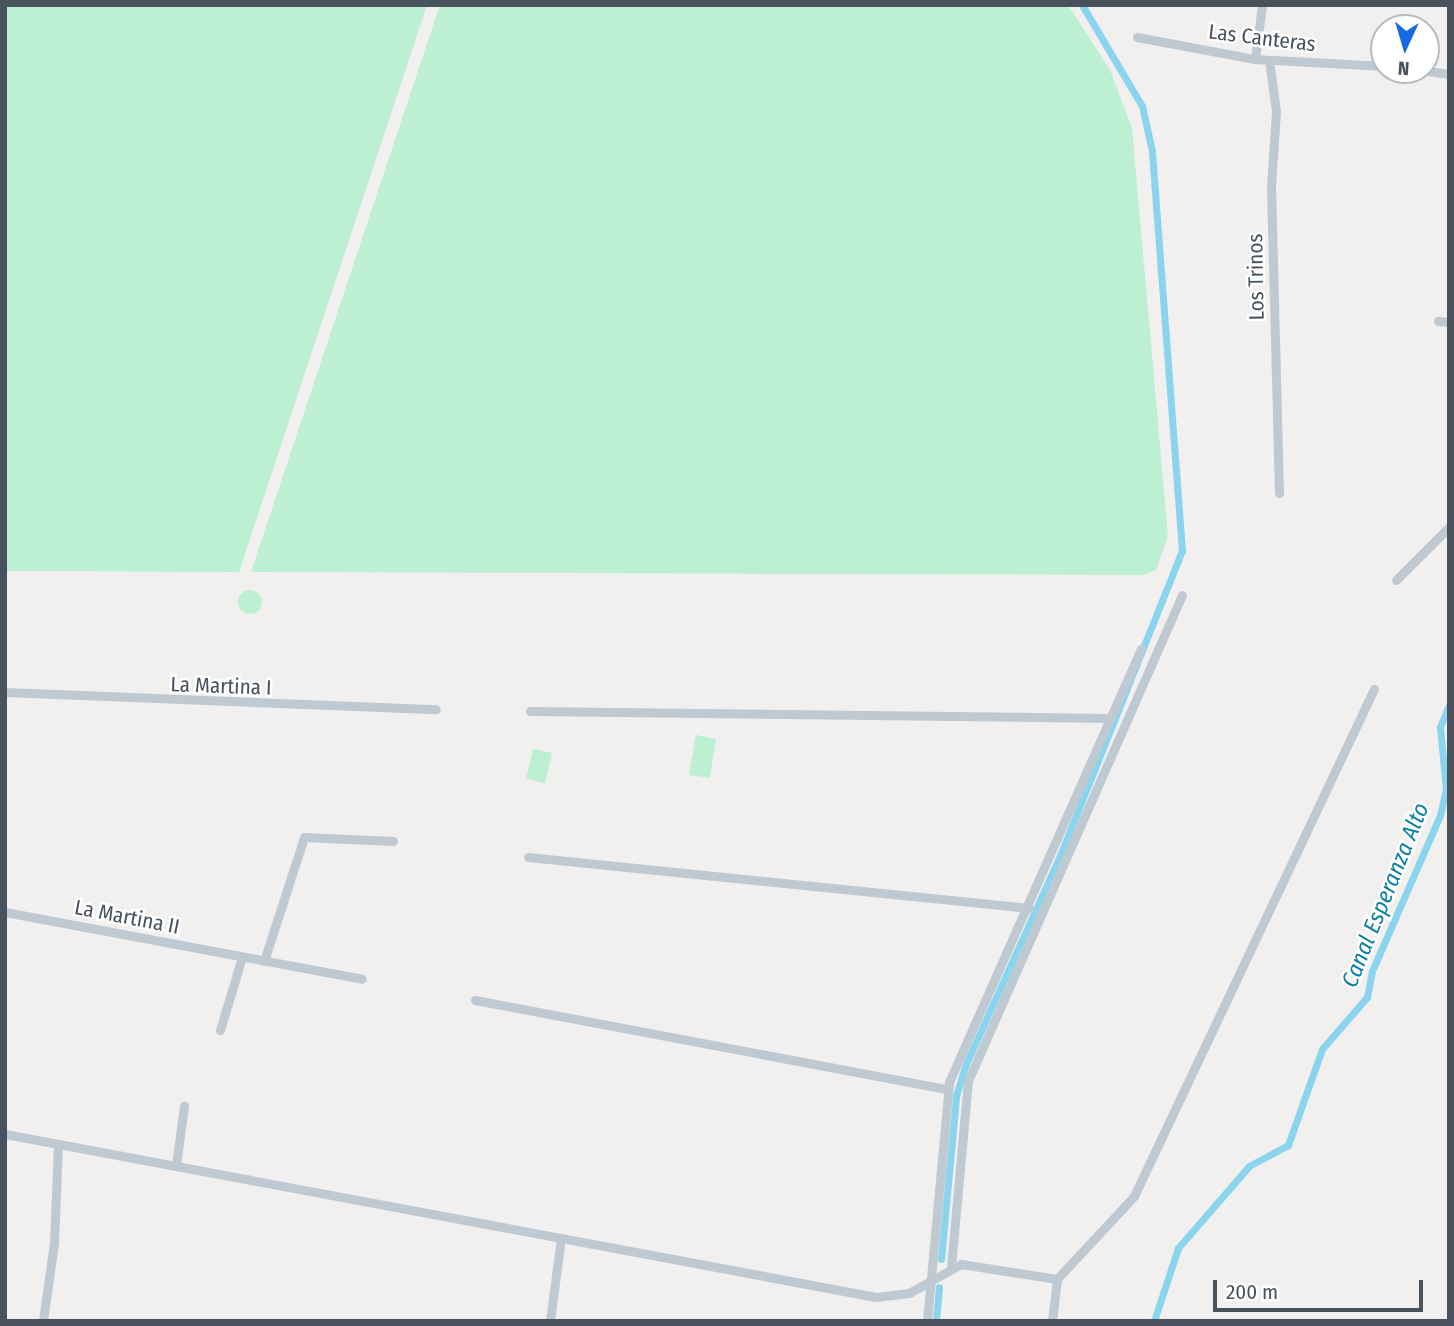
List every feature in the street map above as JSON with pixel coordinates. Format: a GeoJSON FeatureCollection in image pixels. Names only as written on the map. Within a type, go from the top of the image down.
{"type":"FeatureCollection","features":[{"type":"Feature","properties":{"kind":"street"},"geometry":{"type":"LineString","coordinates":[[1255,59],[1262,5]]}},
{"type":"Feature","properties":{"kind":"street","name":"Las Canteras"},"geometry":{"type":"LineString","coordinates":[[1137,37],[1255,59],[1370,65]]}},
{"type":"Feature","properties":{"kind":"street","name":"Los Trinos"},"geometry":{"type":"LineString","coordinates":[[1269,60],[1276,111],[1271,187],[1279,494]]}},
{"type":"Feature","properties":{"kind":"street"},"geometry":{"type":"LineString","coordinates":[[1438,321],[1449,322]]}},
{"type":"Feature","properties":{"kind":"street"},"geometry":{"type":"LineString","coordinates":[[1396,580],[1449,527]]}},
{"type":"Feature","properties":{"kind":"street"},"geometry":{"type":"LineString","coordinates":[[951,1266],[968,1081],[1182,595]]}},
{"type":"Feature","properties":{"kind":"street"},"geometry":{"type":"LineString","coordinates":[[926,1321],[947,1089],[1029,908],[1140,649]]}},
{"type":"Feature","properties":{"kind":"street"},"geometry":{"type":"LineString","coordinates":[[1052,1321],[1057,1279],[1134,1196],[1374,689]]}},
{"type":"Feature","properties":{"kind":"street","name":"La Martina I"},"geometry":{"type":"LineString","coordinates":[[5,692],[436,709]]}},
{"type":"Feature","properties":{"kind":"street"},"geometry":{"type":"LineString","coordinates":[[530,711],[1110,718]]}},
{"type":"Feature","properties":{"kind":"street"},"geometry":{"type":"LineString","coordinates":[[264,961],[304,836],[393,841]]}},
{"type":"Feature","properties":{"kind":"street"},"geometry":{"type":"LineString","coordinates":[[528,857],[1029,908]]}},
{"type":"Feature","properties":{"kind":"street","name":"La Martina II"},"geometry":{"type":"LineString","coordinates":[[5,912],[362,979]]}},
{"type":"Feature","properties":{"kind":"street"},"geometry":{"type":"LineString","coordinates":[[220,1030],[242,957]]}},
{"type":"Feature","properties":{"kind":"street"},"geometry":{"type":"LineString","coordinates":[[475,1000],[947,1089]]}},
{"type":"Feature","properties":{"kind":"street"},"geometry":{"type":"LineString","coordinates":[[176,1165],[184,1106]]}},
{"type":"Feature","properties":{"kind":"street"},"geometry":{"type":"LineString","coordinates":[[5,1134],[876,1297],[904,1296],[951,1266],[1057,1279]]}},
{"type":"Feature","properties":{"kind":"street"},"geometry":{"type":"LineString","coordinates":[[43,1321],[54,1244],[58,1144]]}},
{"type":"Feature","properties":{"kind":"street"},"geometry":{"type":"LineString","coordinates":[[550,1321],[562,1238]]}},
{"type":"Feature","properties":{"kind":"green space"},"geometry":{"type":"Polygon","coordinates":[[[5,5],[427,5],[239,572],[5,571],[5,5]]]}},
{"type":"Feature","properties":{"kind":"green space"},"geometry":{"type":"Polygon","coordinates":[[[440,5],[1068,5],[1110,70],[1132,128],[1168,536],[1156,570],[1144,575],[251,572],[440,5]]]}},
{"type":"Feature","properties":{"kind":"green space"},"geometry":{"type":"Polygon","coordinates":[[[250,590],[259,593],[262,602],[259,611],[250,614],[241,611],[238,602],[241,593],[250,590]]]}},
{"type":"Feature","properties":{"kind":"green space"},"geometry":{"type":"Polygon","coordinates":[[[696,735],[716,739],[710,778],[689,775],[696,735]]]}},
{"type":"Feature","properties":{"kind":"green space"},"geometry":{"type":"Polygon","coordinates":[[[533,749],[552,753],[545,783],[526,779],[533,749]]]}},
{"type":"Feature","properties":{"kind":"waterway"},"geometry":{"type":"LineString","coordinates":[[941,1259],[956,1096],[965,1066],[1061,853],[1182,551],[1152,151],[1142,106],[1082,5]]}},
{"type":"Feature","properties":{"kind":"waterway","name":"Canal Esperanza Alto"},"geometry":{"type":"LineString","coordinates":[[1154,1321],[1178,1248],[1249,1166],[1288,1145],[1322,1049],[1367,997],[1372,971],[1440,815],[1446,790],[1440,727],[1449,705]]}},
{"type":"Feature","properties":{"kind":"waterway"},"geometry":{"type":"LineString","coordinates":[[936,1321],[939,1287]]}}]}
